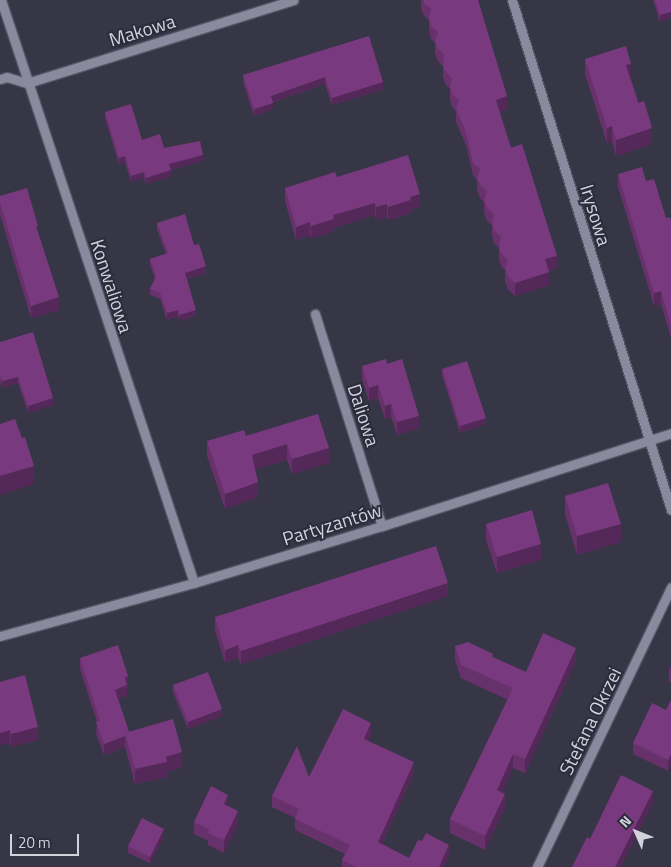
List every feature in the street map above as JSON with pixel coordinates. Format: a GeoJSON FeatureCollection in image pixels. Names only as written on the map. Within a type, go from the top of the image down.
{"type":"FeatureCollection","features":[{"type":"Feature","properties":{"kind":"street","name":"Konwaliowa"},"geometry":{"type":"LineString","coordinates":[[1,0],[194,583]]}},
{"type":"Feature","properties":{"kind":"street","name":"Makowa"},"geometry":{"type":"LineString","coordinates":[[0,79],[7,77],[27,83],[293,0]]}},
{"type":"Feature","properties":{"kind":"street","name":"Irysowa"},"geometry":{"type":"LineString","coordinates":[[512,0],[650,440]]}},
{"type":"Feature","properties":{"kind":"street","name":"Daliowa"},"geometry":{"type":"LineString","coordinates":[[315,314],[382,526]]}},
{"type":"Feature","properties":{"kind":"street","name":"Partyzantów"},"geometry":{"type":"LineString","coordinates":[[0,636],[194,583],[382,526],[671,433]]}},
{"type":"Feature","properties":{"kind":"street"},"geometry":{"type":"LineString","coordinates":[[650,440],[671,510]]}},
{"type":"Feature","properties":{"kind":"street","name":"Stefana Okrzei"},"geometry":{"type":"LineString","coordinates":[[537,867],[668,606],[671,587]]}},
{"type":"Feature","properties":{"kind":"building"},"geometry":{"type":"Polygon","coordinates":[[[423,0],[478,0],[507,96],[496,100],[500,113],[511,148],[522,144],[557,256],[545,259],[549,272],[515,283],[508,276],[505,268],[508,260],[501,253],[499,246],[501,237],[494,230],[492,223],[494,214],[487,208],[484,200],[487,191],[480,185],[477,178],[480,169],[473,163],[466,132],[456,109],[459,100],[452,94],[450,87],[452,78],[445,71],[443,64],[444,54],[438,49],[435,41],[438,32],[431,26],[429,18],[431,9],[423,0]]]}},
{"type":"Feature","properties":{"kind":"building"},"geometry":{"type":"Polygon","coordinates":[[[655,0],[671,0],[671,12],[660,15],[655,0]]]}},
{"type":"Feature","properties":{"kind":"building"},"geometry":{"type":"Polygon","coordinates":[[[369,36],[383,82],[332,98],[325,77],[271,96],[273,103],[254,109],[243,75],[369,36]]]}},
{"type":"Feature","properties":{"kind":"building"},"geometry":{"type":"Polygon","coordinates":[[[626,46],[631,64],[626,65],[638,103],[644,101],[652,128],[616,140],[612,126],[607,128],[585,59],[626,46]]]}},
{"type":"Feature","properties":{"kind":"building"},"geometry":{"type":"Polygon","coordinates":[[[131,104],[142,140],[160,134],[164,148],[200,141],[203,155],[169,164],[171,170],[146,178],[144,172],[131,176],[125,156],[119,158],[105,112],[131,104]]]}},
{"type":"Feature","properties":{"kind":"building"},"geometry":{"type":"Polygon","coordinates":[[[408,155],[420,194],[410,197],[411,200],[388,207],[387,204],[376,207],[375,203],[333,215],[334,219],[311,226],[310,222],[296,227],[285,188],[335,172],[337,177],[408,155]]]}},
{"type":"Feature","properties":{"kind":"building"},"geometry":{"type":"Polygon","coordinates":[[[642,167],[646,181],[654,179],[666,218],[670,217],[671,221],[671,325],[661,291],[654,293],[618,174],[642,167]]]}},
{"type":"Feature","properties":{"kind":"building"},"geometry":{"type":"Polygon","coordinates":[[[27,188],[38,226],[36,226],[59,297],[31,306],[0,202],[0,196],[27,188]]]}},
{"type":"Feature","properties":{"kind":"building"},"geometry":{"type":"Polygon","coordinates":[[[185,214],[194,245],[199,244],[206,266],[185,273],[196,310],[179,315],[178,310],[167,313],[160,293],[150,289],[156,276],[150,259],[168,253],[157,223],[185,214]]]}},
{"type":"Feature","properties":{"kind":"building"},"geometry":{"type":"Polygon","coordinates":[[[33,332],[53,398],[28,406],[18,377],[2,381],[0,375],[0,342],[33,332]]]}},
{"type":"Feature","properties":{"kind":"building"},"geometry":{"type":"Polygon","coordinates":[[[386,359],[387,364],[402,359],[419,416],[397,422],[391,404],[385,406],[378,385],[369,388],[362,366],[386,359]]]}},
{"type":"Feature","properties":{"kind":"building"},"geometry":{"type":"Polygon","coordinates":[[[467,361],[486,418],[460,426],[442,369],[467,361]]]}},
{"type":"Feature","properties":{"kind":"building"},"geometry":{"type":"Polygon","coordinates":[[[318,414],[329,448],[292,459],[287,444],[252,455],[258,482],[225,494],[207,441],[244,430],[246,436],[318,414]]]}},
{"type":"Feature","properties":{"kind":"building"},"geometry":{"type":"Polygon","coordinates":[[[15,419],[22,438],[25,437],[34,466],[0,476],[0,424],[15,419]]]}},
{"type":"Feature","properties":{"kind":"building"},"geometry":{"type":"Polygon","coordinates":[[[608,483],[621,524],[577,536],[565,496],[608,483]]]}},
{"type":"Feature","properties":{"kind":"building"},"geometry":{"type":"Polygon","coordinates":[[[532,510],[541,544],[497,557],[486,524],[532,510]]]}},
{"type":"Feature","properties":{"kind":"building"},"geometry":{"type":"Polygon","coordinates":[[[436,546],[448,583],[241,651],[238,645],[225,650],[215,617],[436,546]]]}},
{"type":"Feature","properties":{"kind":"building"},"geometry":{"type":"Polygon","coordinates":[[[543,633],[576,648],[525,759],[513,754],[497,790],[505,794],[485,836],[450,819],[513,688],[461,665],[455,646],[468,642],[493,654],[492,657],[526,672],[543,633]]]}},
{"type":"Feature","properties":{"kind":"building"},"geometry":{"type":"Polygon","coordinates":[[[118,645],[128,676],[125,678],[127,685],[115,690],[129,732],[125,733],[125,736],[104,744],[96,722],[100,721],[80,658],[118,645]]]}},
{"type":"Feature","properties":{"kind":"building"},"geometry":{"type":"Polygon","coordinates":[[[208,672],[222,709],[188,722],[173,685],[208,672]]]}},
{"type":"Feature","properties":{"kind":"building"},"geometry":{"type":"Polygon","coordinates":[[[25,675],[38,727],[11,734],[10,730],[0,733],[0,682],[25,675]]]}},
{"type":"Feature","properties":{"kind":"building"},"geometry":{"type":"Polygon","coordinates":[[[671,700],[671,754],[668,760],[633,743],[652,703],[666,710],[671,700]]]}},
{"type":"Feature","properties":{"kind":"building"},"geometry":{"type":"Polygon","coordinates":[[[343,709],[371,723],[364,739],[414,762],[378,842],[409,858],[418,840],[422,841],[426,833],[449,845],[439,867],[356,867],[342,860],[350,845],[295,819],[299,809],[272,796],[297,746],[309,777],[343,709]]]}},
{"type":"Feature","properties":{"kind":"building"},"geometry":{"type":"Polygon","coordinates":[[[173,719],[182,752],[166,757],[167,762],[135,769],[125,733],[173,719]]]}},
{"type":"Feature","properties":{"kind":"building"},"geometry":{"type":"Polygon","coordinates":[[[621,775],[653,791],[615,867],[572,867],[587,837],[590,839],[621,775]]]}},
{"type":"Feature","properties":{"kind":"building"},"geometry":{"type":"Polygon","coordinates":[[[211,786],[228,795],[224,804],[238,811],[224,840],[208,833],[209,829],[194,822],[211,786]]]}},
{"type":"Feature","properties":{"kind":"building"},"geometry":{"type":"Polygon","coordinates":[[[142,818],[164,829],[150,857],[128,846],[142,818]]]}}]}
